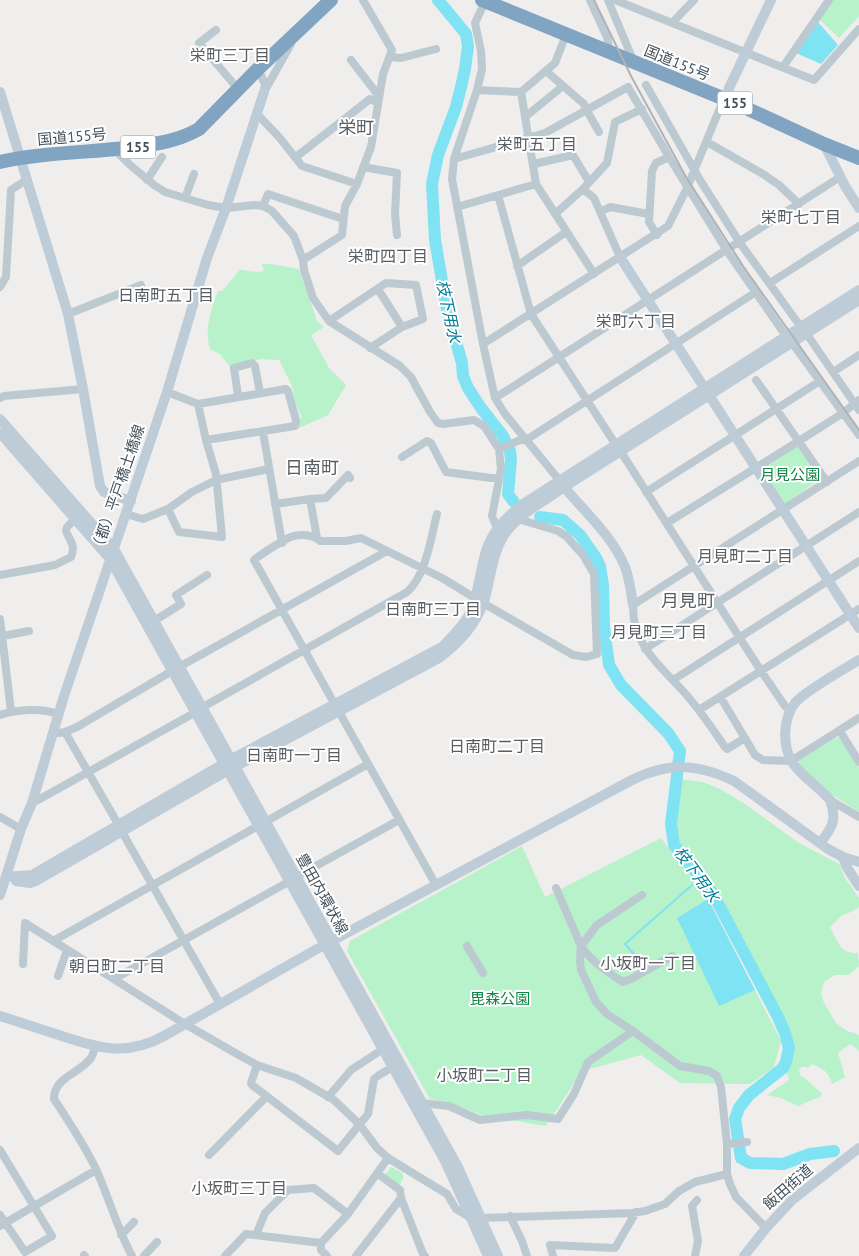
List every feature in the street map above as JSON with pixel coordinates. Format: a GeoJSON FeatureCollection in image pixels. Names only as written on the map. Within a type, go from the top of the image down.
{"type":"FeatureCollection","features":[{"type":"Feature","properties":{"kind":"highway","name":"国道155号"},"geometry":{"type":"LineString","coordinates":[[0,162],[21,157],[168,143],[188,135],[199,129],[258,69],[331,0]]}},
{"type":"Feature","properties":{"kind":"highway","name":"国道155号"},"geometry":{"type":"LineString","coordinates":[[482,0],[726,100],[859,158]]}},
{"type":"Feature","properties":{"kind":"street"},"geometry":{"type":"LineString","coordinates":[[303,260],[342,235],[345,206],[357,184],[371,147],[383,74],[392,50],[363,0]]}},
{"type":"Feature","properties":{"kind":"street"},"geometry":{"type":"LineString","coordinates":[[482,0],[482,8],[476,23],[482,69],[454,159],[452,179],[495,398],[505,414],[610,541],[621,558],[628,577],[635,627],[645,649],[700,710],[727,750],[745,738]]}},
{"type":"Feature","properties":{"kind":"street"},"geometry":{"type":"LineString","coordinates":[[590,0],[607,37],[610,52]]}},
{"type":"Feature","properties":{"kind":"street"},"geometry":{"type":"LineString","coordinates":[[608,0],[634,63]]}},
{"type":"Feature","properties":{"kind":"street"},"geometry":{"type":"LineString","coordinates":[[615,0],[814,80],[859,29]]}},
{"type":"Feature","properties":{"kind":"street"},"geometry":{"type":"LineString","coordinates":[[483,344],[657,235],[668,226],[687,188],[720,108],[726,100],[729,88],[771,0]]}},
{"type":"Feature","properties":{"kind":"street"},"geometry":{"type":"LineString","coordinates":[[783,67],[829,0]]}},
{"type":"Feature","properties":{"kind":"street"},"geometry":{"type":"LineString","coordinates":[[673,22],[690,1]]}},
{"type":"Feature","properties":{"kind":"street"},"geometry":{"type":"LineString","coordinates":[[216,30],[200,43],[238,89]]}},
{"type":"Feature","properties":{"kind":"street"},"geometry":{"type":"LineString","coordinates":[[264,92],[295,34]]}},
{"type":"Feature","properties":{"kind":"street"},"geometry":{"type":"LineString","coordinates":[[477,90],[521,92],[555,63],[566,35]]}},
{"type":"Feature","properties":{"kind":"street"},"geometry":{"type":"LineString","coordinates":[[390,57],[401,58],[436,49]]}},
{"type":"Feature","properties":{"kind":"street"},"geometry":{"type":"LineString","coordinates":[[351,60],[378,98]]}},
{"type":"Feature","properties":{"kind":"street"},"geometry":{"type":"LineString","coordinates":[[258,69],[265,84],[264,92]]}},
{"type":"Feature","properties":{"kind":"street"},"geometry":{"type":"LineString","coordinates":[[546,71],[584,104],[599,132]]}},
{"type":"Feature","properties":{"kind":"street"},"geometry":{"type":"LineString","coordinates":[[646,85],[700,180],[740,243],[857,404],[667,523]]}},
{"type":"Feature","properties":{"kind":"street"},"geometry":{"type":"LineString","coordinates":[[525,117],[563,86]]}},
{"type":"Feature","properties":{"kind":"street"},"geometry":{"type":"LineString","coordinates":[[454,159],[545,133],[628,87],[687,188],[727,251],[859,435]]}},
{"type":"Feature","properties":{"kind":"street"},"geometry":{"type":"LineString","coordinates":[[0,92],[68,314],[101,490],[131,501]]}},
{"type":"Feature","properties":{"kind":"street","name":"（都）平戸橋土橋線"},"geometry":{"type":"LineString","coordinates":[[0,895],[21,829],[32,802],[58,714],[131,501],[206,258],[226,208],[264,92]]}},
{"type":"Feature","properties":{"kind":"street"},"geometry":{"type":"LineString","coordinates":[[521,92],[536,184],[594,274]]}},
{"type":"Feature","properties":{"kind":"street"},"geometry":{"type":"LineString","coordinates":[[296,157],[370,99],[378,98]]}},
{"type":"Feature","properties":{"kind":"street"},"geometry":{"type":"LineString","coordinates":[[555,214],[583,189],[607,163],[616,122],[642,109]]}},
{"type":"Feature","properties":{"kind":"street"},"geometry":{"type":"LineString","coordinates":[[258,115],[302,166],[357,184]]}},
{"type":"Feature","properties":{"kind":"street"},"geometry":{"type":"LineString","coordinates":[[706,142],[763,174],[779,185],[799,204]]}},
{"type":"Feature","properties":{"kind":"street"},"geometry":{"type":"LineString","coordinates":[[824,144],[840,177],[859,208]]}},
{"type":"Feature","properties":{"kind":"street"},"geometry":{"type":"LineString","coordinates":[[118,149],[119,154],[147,180],[165,192],[208,205],[226,208],[255,205],[263,206],[272,211],[294,236],[303,260],[304,270],[313,298],[329,321],[400,366],[411,377],[438,423],[474,420],[484,426],[501,448],[501,469],[492,516],[497,528]]}},
{"type":"Feature","properties":{"kind":"street"},"geometry":{"type":"LineString","coordinates":[[534,164],[573,155],[589,182]]}},
{"type":"Feature","properties":{"kind":"street"},"geometry":{"type":"LineString","coordinates":[[147,180],[162,157]]}},
{"type":"Feature","properties":{"kind":"street"},"geometry":{"type":"LineString","coordinates":[[657,235],[649,222],[652,171],[656,163],[669,157]]}},
{"type":"Feature","properties":{"kind":"street"},"geometry":{"type":"LineString","coordinates":[[363,167],[398,173],[395,214],[397,235]]}},
{"type":"Feature","properties":{"kind":"street"},"geometry":{"type":"LineString","coordinates":[[185,198],[194,174]]}},
{"type":"Feature","properties":{"kind":"street"},"geometry":{"type":"LineString","coordinates":[[495,398],[740,243],[840,177]]}},
{"type":"Feature","properties":{"kind":"street"},"geometry":{"type":"LineString","coordinates":[[0,287],[6,277],[11,190],[26,180]]}},
{"type":"Feature","properties":{"kind":"street"},"geometry":{"type":"LineString","coordinates":[[457,208],[536,184]]}},
{"type":"Feature","properties":{"kind":"street"},"geometry":{"type":"LineString","coordinates":[[583,189],[594,198],[620,257],[829,581],[855,612],[859,628]]}},
{"type":"Feature","properties":{"kind":"street"},"geometry":{"type":"LineString","coordinates":[[263,206],[268,194],[343,220]]}},
{"type":"Feature","properties":{"kind":"street"},"geometry":{"type":"LineString","coordinates":[[498,195],[530,314],[560,357],[761,671],[790,711]]}},
{"type":"Feature","properties":{"kind":"street"},"geometry":{"type":"LineString","coordinates":[[600,212],[610,207],[649,214]]}},
{"type":"Feature","properties":{"kind":"street"},"geometry":{"type":"LineString","coordinates":[[770,283],[859,226]]}},
{"type":"Feature","properties":{"kind":"street"},"geometry":{"type":"LineString","coordinates":[[517,266],[566,232]]}},
{"type":"Feature","properties":{"kind":"street"},"geometry":{"type":"LineString","coordinates":[[329,321],[386,283],[416,285],[423,320],[402,327],[370,348]]}},
{"type":"Feature","properties":{"kind":"street"},"geometry":{"type":"LineString","coordinates":[[68,314],[142,284]]}},
{"type":"Feature","properties":{"kind":"street"},"geometry":{"type":"LineString","coordinates":[[378,289],[402,327]]}},
{"type":"Feature","properties":{"kind":"street"},"geometry":{"type":"LineString","coordinates":[[479,601],[483,560],[497,528],[523,504],[562,484],[803,330],[859,290]]}},
{"type":"Feature","properties":{"kind":"street"},"geometry":{"type":"LineString","coordinates":[[501,448],[520,440],[526,440],[756,292]]}},
{"type":"Feature","properties":{"kind":"street"},"geometry":{"type":"LineString","coordinates":[[803,330],[859,300]]}},
{"type":"Feature","properties":{"kind":"street"},"geometry":{"type":"LineString","coordinates":[[833,372],[859,355]]}},
{"type":"Feature","properties":{"kind":"street"},"geometry":{"type":"LineString","coordinates":[[238,396],[234,368],[252,363],[255,366],[260,393]]}},
{"type":"Feature","properties":{"kind":"street"},"geometry":{"type":"LineString","coordinates":[[756,380],[826,482]]}},
{"type":"Feature","properties":{"kind":"street"},"geometry":{"type":"LineString","coordinates":[[646,492],[820,381]]}},
{"type":"Feature","properties":{"kind":"street"},"geometry":{"type":"LineString","coordinates":[[0,398],[4,396],[83,389]]}},
{"type":"Feature","properties":{"kind":"street"},"geometry":{"type":"LineString","coordinates":[[166,392],[198,404],[286,389],[288,391],[296,420],[295,426],[206,440]]}},
{"type":"Feature","properties":{"kind":"street"},"geometry":{"type":"LineString","coordinates":[[168,508],[179,532],[222,537],[216,474],[198,404]]}},
{"type":"Feature","properties":{"kind":"street"},"geometry":{"type":"LineString","coordinates":[[0,419],[112,554]]}},
{"type":"Feature","properties":{"kind":"street"},"geometry":{"type":"LineString","coordinates":[[263,432],[282,543]]}},
{"type":"Feature","properties":{"kind":"street"},"geometry":{"type":"LineString","coordinates":[[0,433],[75,520],[112,554]]}},
{"type":"Feature","properties":{"kind":"street"},"geometry":{"type":"LineString","coordinates":[[402,457],[427,440],[431,443],[446,472],[499,478]]}},
{"type":"Feature","properties":{"kind":"street"},"geometry":{"type":"LineString","coordinates":[[632,605],[859,461]]}},
{"type":"Feature","properties":{"kind":"street"},"geometry":{"type":"LineString","coordinates":[[126,514],[143,519],[168,508],[192,492],[216,480],[269,469]]}},
{"type":"Feature","properties":{"kind":"street"},"geometry":{"type":"LineString","coordinates":[[275,504],[326,498],[348,475],[350,478]]}},
{"type":"Feature","properties":{"kind":"street"},"geometry":{"type":"LineString","coordinates":[[6,877],[32,875],[336,708],[445,654],[469,630],[497,551],[506,533],[518,519],[562,484]]}},
{"type":"Feature","properties":{"kind":"street"},"geometry":{"type":"LineString","coordinates":[[310,499],[316,538]]}},
{"type":"Feature","properties":{"kind":"street"},"geometry":{"type":"LineString","coordinates":[[645,649],[859,512]]}},
{"type":"Feature","properties":{"kind":"street"},"geometry":{"type":"LineString","coordinates":[[32,802],[89,772],[407,592],[413,587],[423,568],[437,514]]}},
{"type":"Feature","properties":{"kind":"street"},"geometry":{"type":"LineString","coordinates":[[436,885],[254,560],[294,536],[316,538],[327,542],[361,538],[423,568],[573,655],[586,657],[597,654],[594,574],[584,555],[566,536],[558,531],[518,519]]}},
{"type":"Feature","properties":{"kind":"street"},"geometry":{"type":"LineString","coordinates":[[0,575],[55,565],[71,557],[74,549],[66,531],[67,527],[75,520]]}},
{"type":"Feature","properties":{"kind":"street"},"geometry":{"type":"LineString","coordinates":[[52,734],[65,732],[77,727],[176,669],[388,551]]}},
{"type":"Feature","properties":{"kind":"street","name":"豊田内環状線"},"geometry":{"type":"LineString","coordinates":[[112,554],[154,621],[176,669]]}},
{"type":"Feature","properties":{"kind":"street","name":"豊田内環状線"},"geometry":{"type":"LineString","coordinates":[[112,554],[293,879],[393,1067],[498,1256]]}},
{"type":"Feature","properties":{"kind":"street"},"geometry":{"type":"LineString","coordinates":[[673,680],[859,562]]}},
{"type":"Feature","properties":{"kind":"street"},"geometry":{"type":"LineString","coordinates":[[154,621],[180,604],[176,595],[207,576]]}},
{"type":"Feature","properties":{"kind":"street"},"geometry":{"type":"LineString","coordinates":[[700,710],[855,612]]}},
{"type":"Feature","properties":{"kind":"street"},"geometry":{"type":"LineString","coordinates":[[0,618],[3,636],[4,682],[11,711]]}},
{"type":"Feature","properties":{"kind":"street"},"geometry":{"type":"LineString","coordinates":[[3,636],[29,631]]}},
{"type":"Feature","properties":{"kind":"street"},"geometry":{"type":"LineString","coordinates":[[859,660],[800,698],[790,711],[785,733],[786,746],[791,761],[830,800],[859,817]]}},
{"type":"Feature","properties":{"kind":"street"},"geometry":{"type":"LineString","coordinates":[[721,698],[758,758],[763,760],[791,761],[859,718]]}},
{"type":"Feature","properties":{"kind":"street"},"geometry":{"type":"LineString","coordinates":[[0,715],[11,711],[51,712],[58,714]]}},
{"type":"Feature","properties":{"kind":"street"},"geometry":{"type":"LineString","coordinates":[[840,731],[859,762]]}},
{"type":"Feature","properties":{"kind":"street"},"geometry":{"type":"LineString","coordinates":[[65,732],[220,1004]]}},
{"type":"Feature","properties":{"kind":"street"},"geometry":{"type":"LineString","coordinates":[[53,941],[368,764]]}},
{"type":"Feature","properties":{"kind":"street"},"geometry":{"type":"LineString","coordinates":[[0,1016],[94,1047],[116,1049],[138,1047],[158,1040],[328,943],[630,781],[647,773],[678,767],[688,766],[718,773],[734,781],[820,843],[843,857],[859,862]]}},
{"type":"Feature","properties":{"kind":"street"},"geometry":{"type":"LineString","coordinates":[[820,843],[834,823],[830,800]]}},
{"type":"Feature","properties":{"kind":"street"},"geometry":{"type":"LineString","coordinates":[[0,817],[21,829]]}},
{"type":"Feature","properties":{"kind":"street"},"geometry":{"type":"LineString","coordinates":[[114,979],[399,820]]}},
{"type":"Feature","properties":{"kind":"street"},"geometry":{"type":"LineString","coordinates":[[843,857],[846,866],[859,886]]}},
{"type":"Feature","properties":{"kind":"street"},"geometry":{"type":"LineString","coordinates":[[556,888],[587,954],[603,969],[623,982],[672,956]]}},
{"type":"Feature","properties":{"kind":"street"},"geometry":{"type":"LineString","coordinates":[[642,895],[597,925],[582,946],[580,962],[582,970],[596,1002],[607,1014],[680,1066],[709,1070],[717,1076],[727,1144],[727,1174],[736,1197],[766,1228]]}},
{"type":"Feature","properties":{"kind":"street"},"geometry":{"type":"LineString","coordinates":[[23,964],[24,923],[185,1024],[257,1065],[296,1078],[334,1100],[360,1125],[377,1148],[388,1158],[447,1194],[456,1208],[477,1218],[636,1212],[665,1204],[679,1191],[695,1182],[727,1174]]}},
{"type":"Feature","properties":{"kind":"street","name":"豊田内環状線"},"geometry":{"type":"LineString","coordinates":[[328,943],[458,1167],[477,1218],[488,1256]]}},
{"type":"Feature","properties":{"kind":"street"},"geometry":{"type":"LineString","coordinates":[[466,946],[483,973]]}},
{"type":"Feature","properties":{"kind":"street"},"geometry":{"type":"LineString","coordinates":[[58,976],[67,950]]}},
{"type":"Feature","properties":{"kind":"street"},"geometry":{"type":"LineString","coordinates":[[422,1103],[449,1106],[480,1120],[527,1115],[558,1119],[574,1094],[588,1062],[633,1031]]}},
{"type":"Feature","properties":{"kind":"street"},"geometry":{"type":"LineString","coordinates":[[94,1047],[92,1057],[57,1086],[54,1092],[54,1099],[78,1136],[96,1170],[121,1234],[132,1256]]}},
{"type":"Feature","properties":{"kind":"street"},"geometry":{"type":"LineString","coordinates":[[328,1097],[351,1070],[384,1049]]}},
{"type":"Feature","properties":{"kind":"street"},"geometry":{"type":"LineString","coordinates":[[257,1065],[251,1083],[266,1097],[336,1151],[340,1151],[368,1114],[374,1080],[378,1075],[393,1067]]}},
{"type":"Feature","properties":{"kind":"street"},"geometry":{"type":"LineString","coordinates":[[209,1155],[266,1097]]}},
{"type":"Feature","properties":{"kind":"street"},"geometry":{"type":"LineString","coordinates":[[727,1144],[747,1142]]}},
{"type":"Feature","properties":{"kind":"street","name":"飯田街道"},"geometry":{"type":"LineString","coordinates":[[748,1255],[766,1228],[792,1200],[859,1148]]}},
{"type":"Feature","properties":{"kind":"street"},"geometry":{"type":"LineString","coordinates":[[0,1150],[52,1236],[25,1252],[2,1224],[0,1215]]}},
{"type":"Feature","properties":{"kind":"street"},"geometry":{"type":"LineString","coordinates":[[327,1256],[321,1250],[321,1243],[348,1214],[388,1158]]}},
{"type":"Feature","properties":{"kind":"street"},"geometry":{"type":"LineString","coordinates":[[2,1224],[96,1170]]}},
{"type":"Feature","properties":{"kind":"street"},"geometry":{"type":"LineString","coordinates":[[378,1174],[400,1190],[401,1198],[422,1255]]}},
{"type":"Feature","properties":{"kind":"street"},"geometry":{"type":"LineString","coordinates":[[256,1235],[265,1213],[288,1190],[314,1188],[348,1214]]}},
{"type":"Feature","properties":{"kind":"street"},"geometry":{"type":"LineString","coordinates":[[356,1256],[401,1198]]}},
{"type":"Feature","properties":{"kind":"street"},"geometry":{"type":"LineString","coordinates":[[695,1256],[698,1241],[692,1206],[697,1200]]}},
{"type":"Feature","properties":{"kind":"street"},"geometry":{"type":"LineString","coordinates":[[553,1256],[550,1245],[615,1248],[636,1212]]}},
{"type":"Feature","properties":{"kind":"street"},"geometry":{"type":"LineString","coordinates":[[510,1216],[527,1256]]}},
{"type":"Feature","properties":{"kind":"street"},"geometry":{"type":"LineString","coordinates":[[121,1234],[134,1222]]}},
{"type":"Feature","properties":{"kind":"street"},"geometry":{"type":"LineString","coordinates":[[225,1256],[246,1234],[321,1243]]}},
{"type":"Feature","properties":{"kind":"street"},"geometry":{"type":"LineString","coordinates":[[144,1256],[157,1242]]}},
{"type":"Feature","properties":{"kind":"green space"},"geometry":{"type":"Polygon","coordinates":[[[831,0],[859,0],[859,16],[839,38],[819,19],[831,0]]]}},
{"type":"Feature","properties":{"kind":"green space"},"geometry":{"type":"Polygon","coordinates":[[[262,264],[299,269],[317,321],[324,327],[311,335],[329,368],[346,385],[328,415],[299,428],[298,420],[302,418],[295,402],[292,386],[279,360],[260,359],[234,368],[230,367],[220,354],[210,349],[208,341],[208,327],[218,291],[222,291],[240,270],[264,271],[262,264]]]}},
{"type":"Feature","properties":{"kind":"green space","name":"月見公園"},"geometry":{"type":"Polygon","coordinates":[[[798,443],[821,478],[787,503],[783,503],[761,469],[798,443]]]}},
{"type":"Feature","properties":{"kind":"green space"},"geometry":{"type":"Polygon","coordinates":[[[839,737],[859,768],[859,812],[831,794],[798,764],[799,760],[839,737]]]}},
{"type":"Feature","properties":{"kind":"green space"},"geometry":{"type":"Polygon","coordinates":[[[680,779],[703,782],[720,789],[745,804],[799,843],[839,864],[845,878],[859,898],[859,907],[841,916],[830,927],[837,942],[843,949],[852,953],[858,953],[859,966],[849,975],[835,975],[824,982],[821,994],[836,1023],[847,1031],[859,1036],[859,1051],[850,1044],[838,1053],[845,1077],[832,1084],[827,1073],[822,1069],[811,1064],[808,1068],[802,1066],[799,1070],[800,1075],[822,1093],[820,1097],[798,1106],[781,1098],[767,1095],[789,1080],[785,1071],[791,1056],[792,1039],[717,892],[677,843],[675,824],[678,783],[680,779]]]}},
{"type":"Feature","properties":{"kind":"green space","name":"毘森公園"},"geometry":{"type":"Polygon","coordinates":[[[661,838],[708,899],[781,1041],[774,1067],[750,1084],[680,1083],[641,1055],[582,1071],[546,1126],[484,1116],[449,1102],[430,1099],[347,951],[350,941],[522,846],[545,897],[661,838]]]}},
{"type":"Feature","properties":{"kind":"green space"},"geometry":{"type":"Polygon","coordinates":[[[391,1167],[403,1173],[399,1186],[385,1175],[391,1167]]]}},
{"type":"Feature","properties":{"kind":"water"},"geometry":{"type":"Polygon","coordinates":[[[818,22],[838,45],[821,64],[796,53],[818,22]]]}},
{"type":"Feature","properties":{"kind":"water"},"geometry":{"type":"Polygon","coordinates":[[[708,899],[755,990],[719,1006],[677,918],[708,899]]]}},
{"type":"Feature","properties":{"kind":"water"},"geometry":{"type":"Polygon","coordinates":[[[633,952],[639,961],[626,970],[620,961],[633,952]]]}},
{"type":"Feature","properties":{"kind":"waterway","name":"枝下用水"},"geometry":{"type":"LineString","coordinates":[[438,0],[466,34],[468,46],[456,107],[438,155],[432,184],[435,240],[447,310],[462,363],[463,376],[468,388],[503,436],[510,451],[508,494],[514,502]]}},
{"type":"Feature","properties":{"kind":"waterway","name":"枝下用水"},"geometry":{"type":"LineString","coordinates":[[540,517],[563,520],[580,535],[600,566],[603,585],[604,627],[609,665],[621,685],[668,733],[680,751],[671,824],[674,845],[713,894],[785,1033],[789,1048],[783,1068],[749,1095],[739,1108],[735,1119],[741,1158],[750,1163],[783,1164],[810,1154],[834,1151]]}},
{"type":"Feature","properties":{"kind":"waterway"},"geometry":{"type":"LineString","coordinates":[[634,954],[625,944],[699,879]]}},
{"type":"Feature","properties":{"kind":"railway"},"geometry":{"type":"LineString","coordinates":[[594,0],[631,76],[686,177],[743,266],[859,430]]}},
{"type":"Feature","properties":{"kind":"district","name":"栄町三丁目"},"geometry":{"type":"Point","coordinates":[230,55]}},
{"type":"Feature","properties":{"kind":"district","name":"栄町"},"geometry":{"type":"Point","coordinates":[356,128]}},
{"type":"Feature","properties":{"kind":"district","name":"栄町五丁目"},"geometry":{"type":"Point","coordinates":[537,144]}},
{"type":"Feature","properties":{"kind":"district","name":"栄町七丁目"},"geometry":{"type":"Point","coordinates":[801,217]}},
{"type":"Feature","properties":{"kind":"district","name":"栄町四丁目"},"geometry":{"type":"Point","coordinates":[388,256]}},
{"type":"Feature","properties":{"kind":"district","name":"日南町五丁目"},"geometry":{"type":"Point","coordinates":[166,295]}},
{"type":"Feature","properties":{"kind":"district","name":"栄町六丁目"},"geometry":{"type":"Point","coordinates":[636,321]}},
{"type":"Feature","properties":{"kind":"district","name":"日南町"},"geometry":{"type":"Point","coordinates":[312,468]}},
{"type":"Feature","properties":{"kind":"district","name":"月見町二丁目"},"geometry":{"type":"Point","coordinates":[745,556]}},
{"type":"Feature","properties":{"kind":"district","name":"月見町"},"geometry":{"type":"Point","coordinates":[688,601]}},
{"type":"Feature","properties":{"kind":"district","name":"日南町三丁目"},"geometry":{"type":"Point","coordinates":[433,609]}},
{"type":"Feature","properties":{"kind":"district","name":"月見町三丁目"},"geometry":{"type":"Point","coordinates":[659,632]}},
{"type":"Feature","properties":{"kind":"district","name":"日南町二丁目"},"geometry":{"type":"Point","coordinates":[497,746]}},
{"type":"Feature","properties":{"kind":"district","name":"日南町一丁目"},"geometry":{"type":"Point","coordinates":[294,755]}},
{"type":"Feature","properties":{"kind":"district","name":"小坂町一丁目"},"geometry":{"type":"Point","coordinates":[648,963]}},
{"type":"Feature","properties":{"kind":"district","name":"朝日町二丁目"},"geometry":{"type":"Point","coordinates":[117,966]}},
{"type":"Feature","properties":{"kind":"district","name":"小坂町二丁目"},"geometry":{"type":"Point","coordinates":[484,1075]}},
{"type":"Feature","properties":{"kind":"district","name":"小坂町三丁目"},"geometry":{"type":"Point","coordinates":[239,1188]}}]}
